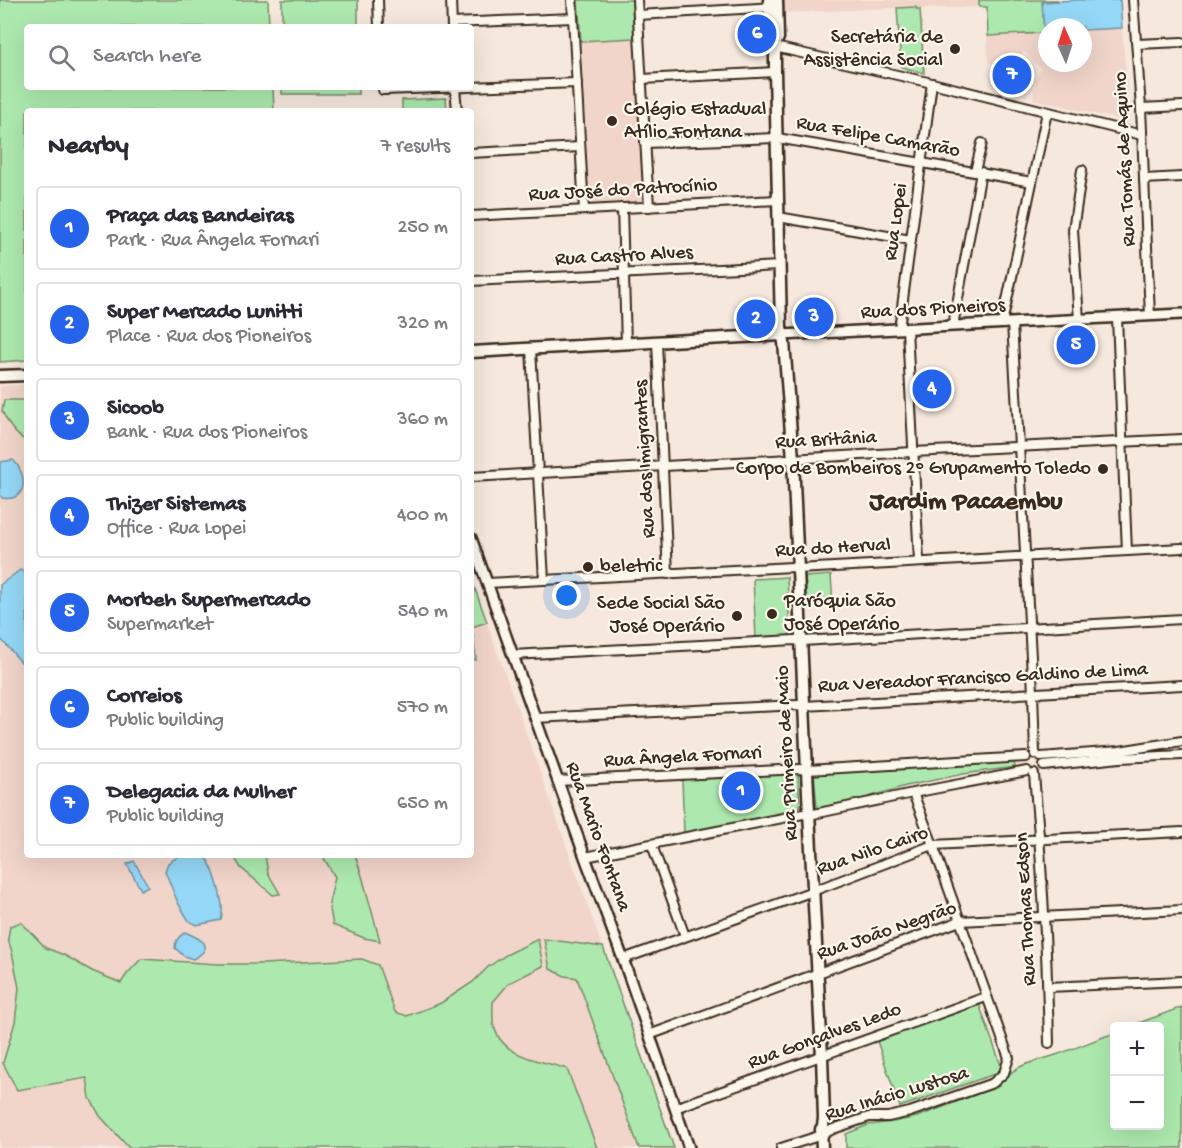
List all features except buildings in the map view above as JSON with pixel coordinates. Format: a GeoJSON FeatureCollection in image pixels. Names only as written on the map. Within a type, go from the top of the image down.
{"type":"FeatureCollection","features":[{"type":"Feature","properties":{"kind":"main road","name":"Rua Primeiro de Maio"},"geometry":{"type":"LineString","coordinates":[[773,4],[778,38],[775,46],[775,72],[779,266],[803,769],[824,1118],[822,1148]]}},
{"type":"Feature","properties":{"kind":"main road","name":"Rua dos Pioneiros"},"geometry":{"type":"LineString","coordinates":[[474,352],[782,335]]}},
{"type":"Feature","properties":{"kind":"main road"},"geometry":{"type":"LineString","coordinates":[[0,376],[24,375]]}},
{"type":"Feature","properties":{"kind":"street"},"geometry":{"type":"LineString","coordinates":[[378,0],[379,24]]}},
{"type":"Feature","properties":{"kind":"street"},"geometry":{"type":"LineString","coordinates":[[451,0],[452,24]]}},
{"type":"Feature","properties":{"kind":"street"},"geometry":{"type":"LineString","coordinates":[[572,0],[584,210]]}},
{"type":"Feature","properties":{"kind":"street"},"geometry":{"type":"LineString","coordinates":[[637,0],[649,207]]}},
{"type":"Feature","properties":{"kind":"street","name":"Rua Tomás de Aquino"},"geometry":{"type":"LineString","coordinates":[[1133,0],[1141,108],[1150,316]]}},
{"type":"Feature","properties":{"kind":"street"},"geometry":{"type":"LineString","coordinates":[[638,15],[773,4]]}},
{"type":"Feature","properties":{"kind":"street"},"geometry":{"type":"LineString","coordinates":[[469,24],[573,18]]}},
{"type":"Feature","properties":{"kind":"street"},"geometry":{"type":"LineString","coordinates":[[1137,44],[1182,42]]}},
{"type":"Feature","properties":{"kind":"street"},"geometry":{"type":"LineString","coordinates":[[775,46],[1142,135]]}},
{"type":"Feature","properties":{"kind":"street"},"geometry":{"type":"LineString","coordinates":[[642,80],[775,72]]}},
{"type":"Feature","properties":{"kind":"street"},"geometry":{"type":"LineString","coordinates":[[474,86],[577,83]]}},
{"type":"Feature","properties":{"kind":"street","name":"Rua Lopei"},"geometry":{"type":"LineString","coordinates":[[919,561],[903,329],[911,240],[932,83]]}},
{"type":"Feature","properties":{"kind":"street"},"geometry":{"type":"LineString","coordinates":[[455,90],[457,108]]}},
{"type":"Feature","properties":{"kind":"street"},"geometry":{"type":"LineString","coordinates":[[1141,108],[1182,106]]}},
{"type":"Feature","properties":{"kind":"street"},"geometry":{"type":"LineString","coordinates":[[1044,766],[1038,755],[1019,447],[1007,324],[1047,112]]}},
{"type":"Feature","properties":{"kind":"street","name":"Rua Felipe Camarão"},"geometry":{"type":"LineString","coordinates":[[645,143],[777,138],[1032,182]]}},
{"type":"Feature","properties":{"kind":"street"},"geometry":{"type":"LineString","coordinates":[[953,327],[982,143]]}},
{"type":"Feature","properties":{"kind":"street"},"geometry":{"type":"LineString","coordinates":[[474,153],[580,147]]}},
{"type":"Feature","properties":{"kind":"street"},"geometry":{"type":"LineString","coordinates":[[1079,320],[1073,230],[1082,170]]}},
{"type":"Feature","properties":{"kind":"street"},"geometry":{"type":"LineString","coordinates":[[1144,179],[1182,177]]}},
{"type":"Feature","properties":{"kind":"street","name":"Rua José do Patrocínio"},"geometry":{"type":"LineString","coordinates":[[474,216],[777,200]]}},
{"type":"Feature","properties":{"kind":"street"},"geometry":{"type":"LineString","coordinates":[[622,208],[626,344]]}},
{"type":"Feature","properties":{"kind":"street"},"geometry":{"type":"LineString","coordinates":[[778,217],[911,240]]}},
{"type":"Feature","properties":{"kind":"street","name":"Rua Castro Alves"},"geometry":{"type":"LineString","coordinates":[[474,281],[779,266]]}},
{"type":"Feature","properties":{"kind":"street","name":"Rua dos Pioneiros"},"geometry":{"type":"LineString","coordinates":[[782,335],[1182,314]]}},
{"type":"Feature","properties":{"kind":"street"},"geometry":{"type":"LineString","coordinates":[[1117,318],[1127,551]]}},
{"type":"Feature","properties":{"kind":"street","name":"Rua dos Imigrantes"},"geometry":{"type":"LineString","coordinates":[[657,342],[668,574]]}},
{"type":"Feature","properties":{"kind":"street"},"geometry":{"type":"LineString","coordinates":[[531,349],[544,580]]}},
{"type":"Feature","properties":{"kind":"street","name":"Rua Britânia"},"geometry":{"type":"LineString","coordinates":[[474,477],[1182,439]]}},
{"type":"Feature","properties":{"kind":"street","name":"Rua Mario Fontana"},"geometry":{"type":"LineString","coordinates":[[474,546],[689,1148]]}},
{"type":"Feature","properties":{"kind":"street","name":"Rua do Herval"},"geometry":{"type":"LineString","coordinates":[[487,583],[1182,548]]}},
{"type":"Feature","properties":{"kind":"street"},"geometry":{"type":"LineString","coordinates":[[512,655],[1182,619]]}},
{"type":"Feature","properties":{"kind":"street","name":"Rua Vereador Francisco Galdino de Lima"},"geometry":{"type":"LineString","coordinates":[[535,718],[1182,685]]}},
{"type":"Feature","properties":{"kind":"street"},"geometry":{"type":"LineString","coordinates":[[585,857],[913,792],[1040,772],[1044,766],[1119,755],[1182,741]]}},
{"type":"Feature","properties":{"kind":"street"},"geometry":{"type":"LineString","coordinates":[[1031,772],[1024,763],[1026,758],[1032,754],[1182,754]]}},
{"type":"Feature","properties":{"kind":"street","name":"Rua Ângela Fornari"},"geometry":{"type":"LineString","coordinates":[[557,781],[1026,758]]}},
{"type":"Feature","properties":{"kind":"street","name":"Rua Thomas Edson"},"geometry":{"type":"LineString","coordinates":[[1031,772],[1040,840],[1049,1043]]}},
{"type":"Feature","properties":{"kind":"street"},"geometry":{"type":"LineString","coordinates":[[913,792],[986,997]]}},
{"type":"Feature","properties":{"kind":"street","name":"Rua Nilo Cairo"},"geometry":{"type":"LineString","coordinates":[[623,959],[933,845],[1182,832]]}},
{"type":"Feature","properties":{"kind":"street"},"geometry":{"type":"LineString","coordinates":[[652,845],[685,936]]}},
{"type":"Feature","properties":{"kind":"street","name":"Rua João Negrão"},"geometry":{"type":"LineString","coordinates":[[649,1035],[960,921],[1182,910]]}},
{"type":"Feature","properties":{"kind":"street"},"geometry":{"type":"LineString","coordinates":[[1048,987],[1182,981]]}},
{"type":"Feature","properties":{"kind":"street","name":"Rua Gonçalves Ledo"},"geometry":{"type":"LineString","coordinates":[[675,1108],[986,997]]}},
{"type":"Feature","properties":{"kind":"street","name":"Rua Inácio Lustosa"},"geometry":{"type":"LineString","coordinates":[[781,1148],[869,1117],[888,1117],[910,1112],[993,1083],[1004,1073],[1009,1058],[986,997]]}},
{"type":"Feature","properties":{"kind":"shaded area"},"geometry":{"type":"Polygon","coordinates":[[[783,0],[979,0],[979,7],[916,9],[915,7],[783,13],[783,0]]]}},
{"type":"Feature","properties":{"kind":"shaded area"},"geometry":{"type":"Polygon","coordinates":[[[1122,28],[1130,122],[1033,99],[1036,78],[1039,72],[1092,72],[1092,30],[1122,28]]]}},
{"type":"Feature","properties":{"kind":"shaded area"},"geometry":{"type":"Polygon","coordinates":[[[1038,33],[1038,66],[1024,52],[1012,61],[1015,69],[988,62],[987,36],[1038,33]]]}},
{"type":"Feature","properties":{"kind":"shaded area","name":"Colégio Estadual Atílio Fontana"},"geometry":{"type":"Polygon","coordinates":[[[634,38],[643,201],[589,204],[581,41],[634,38]]]}},
{"type":"Feature","properties":{"kind":"shaded area"},"geometry":{"type":"Polygon","coordinates":[[[24,385],[24,858],[474,858],[474,586],[674,1148],[0,1148],[0,386],[24,385]]]}},
{"type":"Feature","properties":{"kind":"green space"},"geometry":{"type":"Polygon","coordinates":[[[0,0],[268,0],[269,24],[24,24],[24,90],[273,90],[274,108],[24,108],[24,360],[0,362],[0,0]]]}},
{"type":"Feature","properties":{"kind":"green space"},"geometry":{"type":"Polygon","coordinates":[[[282,0],[358,0],[358,24],[282,24],[282,0]]]}},
{"type":"Feature","properties":{"kind":"green space"},"geometry":{"type":"Polygon","coordinates":[[[578,0],[632,0],[634,38],[581,41],[578,0]]]}},
{"type":"Feature","properties":{"kind":"green space"},"geometry":{"type":"Polygon","coordinates":[[[979,0],[1058,0],[1043,2],[1044,18],[1038,18],[1038,33],[988,36],[987,7],[979,7],[979,0]]]}},
{"type":"Feature","properties":{"kind":"green space"},"geometry":{"type":"Polygon","coordinates":[[[916,7],[920,9],[924,73],[901,67],[897,8],[916,7]]]}},
{"type":"Feature","properties":{"kind":"green space"},"geometry":{"type":"Polygon","coordinates":[[[282,90],[358,90],[358,94],[282,94],[282,90]]]}},
{"type":"Feature","properties":{"kind":"green space"},"geometry":{"type":"Polygon","coordinates":[[[446,98],[447,108],[402,108],[402,100],[446,98]]]}},
{"type":"Feature","properties":{"kind":"green space"},"geometry":{"type":"Polygon","coordinates":[[[4,400],[24,400],[24,439],[15,432],[2,411],[4,400]]]}},
{"type":"Feature","properties":{"kind":"green space"},"geometry":{"type":"Polygon","coordinates":[[[831,575],[833,605],[807,606],[805,577],[831,575]]]}},
{"type":"Feature","properties":{"kind":"green space"},"geometry":{"type":"Polygon","coordinates":[[[787,577],[790,636],[756,638],[753,579],[787,577]]]}},
{"type":"Feature","properties":{"kind":"green space"},"geometry":{"type":"Polygon","coordinates":[[[474,586],[487,622],[474,626],[474,586]]]}},
{"type":"Feature","properties":{"kind":"green space"},"geometry":{"type":"Polygon","coordinates":[[[1014,759],[1015,767],[963,774],[817,808],[814,772],[1014,759]]]}},
{"type":"Feature","properties":{"kind":"green space"},"geometry":{"type":"Polygon","coordinates":[[[798,773],[800,811],[684,834],[682,779],[798,773]]]}},
{"type":"Feature","properties":{"kind":"green space"},"geometry":{"type":"Polygon","coordinates":[[[235,858],[266,858],[268,873],[280,894],[273,895],[241,868],[235,858]]]}},
{"type":"Feature","properties":{"kind":"green space"},"geometry":{"type":"Polygon","coordinates":[[[324,858],[356,858],[380,941],[364,938],[333,925],[329,904],[335,877],[324,858]]]}},
{"type":"Feature","properties":{"kind":"green space"},"geometry":{"type":"Polygon","coordinates":[[[21,922],[46,948],[121,983],[141,959],[218,964],[263,964],[362,959],[378,965],[395,1012],[407,1016],[441,1003],[473,982],[488,967],[506,955],[538,939],[543,966],[509,983],[493,1002],[494,1026],[498,1037],[514,1051],[567,1069],[597,1148],[129,1148],[100,1116],[90,1098],[87,1078],[17,1090],[3,1063],[15,1022],[19,988],[8,939],[10,926],[21,922]]]}},
{"type":"Feature","properties":{"kind":"green space"},"geometry":{"type":"Polygon","coordinates":[[[544,939],[603,947],[674,1148],[639,1148],[577,978],[565,976],[550,969],[544,939]]]}},
{"type":"Feature","properties":{"kind":"green space"},"geometry":{"type":"Polygon","coordinates":[[[979,1004],[1003,1071],[900,1107],[877,1041],[979,1004]]]}},
{"type":"Feature","properties":{"kind":"green space"},"geometry":{"type":"Polygon","coordinates":[[[1182,1007],[1182,1148],[846,1148],[846,1134],[868,1125],[917,1117],[998,1086],[1011,1072],[1024,1065],[1110,1035],[1110,1130],[1164,1130],[1164,1022],[1142,1022],[1182,1007]]]}},
{"type":"Feature","properties":{"kind":"water"},"geometry":{"type":"Polygon","coordinates":[[[1120,0],[1122,28],[1092,30],[1092,18],[1043,18],[1042,2],[1120,0]]]}},
{"type":"Feature","properties":{"kind":"water"},"geometry":{"type":"Polygon","coordinates":[[[13,460],[21,473],[23,486],[17,496],[2,498],[0,462],[13,460]]]}},
{"type":"Feature","properties":{"kind":"water"},"geometry":{"type":"Polygon","coordinates":[[[20,570],[24,572],[24,666],[0,638],[0,585],[20,570]]]}},
{"type":"Feature","properties":{"kind":"water"},"geometry":{"type":"Polygon","coordinates":[[[176,858],[206,858],[218,887],[222,905],[221,920],[197,925],[189,921],[178,903],[165,871],[168,863],[176,858]]]}},
{"type":"Feature","properties":{"kind":"water"},"geometry":{"type":"Polygon","coordinates":[[[134,861],[148,886],[141,890],[127,864],[134,861]]]}},
{"type":"Feature","properties":{"kind":"water"},"geometry":{"type":"Polygon","coordinates":[[[185,932],[204,943],[204,950],[193,959],[184,956],[175,948],[179,937],[185,932]]]}},
{"type":"Feature","properties":{"kind":"place","name":"Correios"},"geometry":{"type":"Point","coordinates":[757,34]}},
{"type":"Feature","properties":{"kind":"place","name":"Secretária de Assistência Social"},"geometry":{"type":"Point","coordinates":[955,49]}},
{"type":"Feature","properties":{"kind":"place","name":"Delegacia da Mulher"},"geometry":{"type":"Point","coordinates":[1012,75]}},
{"type":"Feature","properties":{"kind":"place","name":"Colégio Estadual Atílio Fontana"},"geometry":{"type":"Point","coordinates":[612,121]}},
{"type":"Feature","properties":{"kind":"place","name":"Sicoob"},"geometry":{"type":"Point","coordinates":[814,317]}},
{"type":"Feature","properties":{"kind":"place","name":"Super Mercado Lunitti"},"geometry":{"type":"Point","coordinates":[756,319]}},
{"type":"Feature","properties":{"kind":"place","name":"Morbeh Supermercado"},"geometry":{"type":"Point","coordinates":[1076,345]}},
{"type":"Feature","properties":{"kind":"place","name":"Thizer Sistemas"},"geometry":{"type":"Point","coordinates":[932,389]}},
{"type":"Feature","properties":{"kind":"place","name":"Corpo de Bombeiros 2º Grupamento Toledo"},"geometry":{"type":"Point","coordinates":[1103,469]}},
{"type":"Feature","properties":{"kind":"place","name":"beletric"},"geometry":{"type":"Point","coordinates":[588,567]}},
{"type":"Feature","properties":{"kind":"place","name":"Paróquia São José Operário"},"geometry":{"type":"Point","coordinates":[772,614]}},
{"type":"Feature","properties":{"kind":"place","name":"Sede Social São José Operário"},"geometry":{"type":"Point","coordinates":[737,616]}},
{"type":"Feature","properties":{"kind":"place","name":"Praça das Bandeiras"},"geometry":{"type":"Point","coordinates":[741,791]}},
{"type":"Feature","properties":{"kind":"district","name":"Jardim Pacaembu"},"geometry":{"type":"Point","coordinates":[966,503]}}]}
